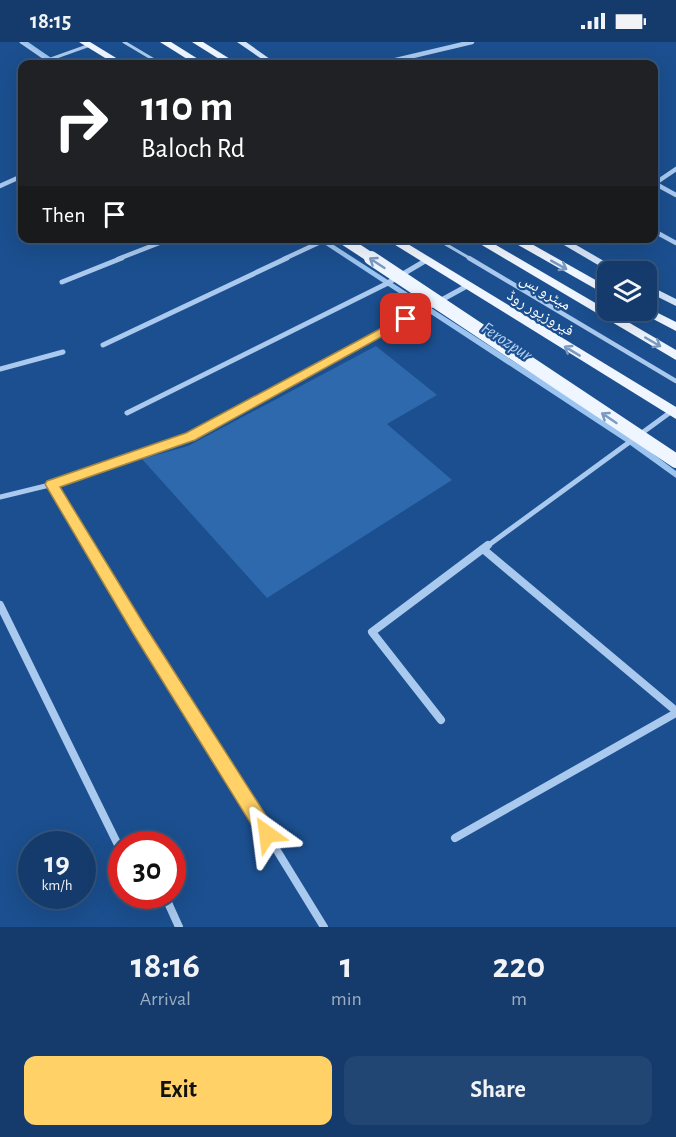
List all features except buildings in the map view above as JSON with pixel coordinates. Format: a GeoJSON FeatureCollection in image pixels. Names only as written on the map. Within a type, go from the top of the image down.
{"type":"FeatureCollection","features":[{"type":"Feature","properties":{"kind":"main road"},"geometry":{"type":"LineString","coordinates":[[165,42],[194,60]]}},
{"type":"Feature","properties":{"kind":"main road"},"geometry":{"type":"LineString","coordinates":[[197,42],[226,60]]}},
{"type":"Feature","properties":{"kind":"main road"},"geometry":{"type":"LineString","coordinates":[[87,44],[114,60]]}},
{"type":"Feature","properties":{"kind":"main road"},"geometry":{"type":"LineString","coordinates":[[349,243],[676,461]]}},
{"type":"Feature","properties":{"kind":"main road","name":"فیروزپور روڈ"},"geometry":{"type":"LineString","coordinates":[[397,243],[674,413]]}},
{"type":"Feature","properties":{"kind":"main road","name":"فیروزپور روڈ"},"geometry":{"type":"LineString","coordinates":[[484,243],[676,356]]}},
{"type":"Feature","properties":{"kind":"main road"},"geometry":{"type":"LineString","coordinates":[[520,243],[597,286]]}},
{"type":"Feature","properties":{"kind":"main road"},"geometry":{"type":"LineString","coordinates":[[657,318],[676,327]]}},
{"type":"Feature","properties":{"kind":"street"},"geometry":{"type":"LineString","coordinates":[[241,42],[267,60]]}},
{"type":"Feature","properties":{"kind":"street"},"geometry":{"type":"LineString","coordinates":[[396,60],[472,42]]}},
{"type":"Feature","properties":{"kind":"street"},"geometry":{"type":"LineString","coordinates":[[658,181],[676,170]]}},
{"type":"Feature","properties":{"kind":"street"},"geometry":{"type":"LineString","coordinates":[[0,186],[18,178]]}},
{"type":"Feature","properties":{"kind":"street"},"geometry":{"type":"LineString","coordinates":[[658,186],[676,195]]}},
{"type":"Feature","properties":{"kind":"street"},"geometry":{"type":"LineString","coordinates":[[658,233],[676,243]]}},
{"type":"Feature","properties":{"kind":"street"},"geometry":{"type":"LineString","coordinates":[[62,282],[160,243]]}},
{"type":"Feature","properties":{"kind":"street"},"geometry":{"type":"LineString","coordinates":[[104,345],[318,243]]}},
{"type":"Feature","properties":{"kind":"street"},"geometry":{"type":"LineString","coordinates":[[568,243],[599,261]]}},
{"type":"Feature","properties":{"kind":"street"},"geometry":{"type":"LineString","coordinates":[[127,413],[386,284],[425,261]]}},
{"type":"Feature","properties":{"kind":"street"},"geometry":{"type":"LineString","coordinates":[[0,497],[52,484],[190,437],[467,286]]}},
{"type":"Feature","properties":{"kind":"street"},"geometry":{"type":"LineString","coordinates":[[657,293],[676,303]]}},
{"type":"Feature","properties":{"kind":"street"},"geometry":{"type":"LineString","coordinates":[[0,369],[63,352]]}},
{"type":"Feature","properties":{"kind":"street"},"geometry":{"type":"LineString","coordinates":[[441,720],[372,632],[629,440],[674,413]]}},
{"type":"Feature","properties":{"kind":"street"},"geometry":{"type":"LineString","coordinates":[[52,484],[324,927]]}},
{"type":"Feature","properties":{"kind":"street"},"geometry":{"type":"LineString","coordinates":[[455,838],[676,712],[483,549]]}},
{"type":"Feature","properties":{"kind":"street"},"geometry":{"type":"LineString","coordinates":[[0,606],[111,831]]}},
{"type":"Feature","properties":{"kind":"street"},"geometry":{"type":"LineString","coordinates":[[171,909],[180,927]]}},
{"type":"Feature","properties":{"kind":"lane"},"geometry":{"type":"LineString","coordinates":[[21,42],[48,60],[87,44]]}},
{"type":"Feature","properties":{"kind":"lane"},"geometry":{"type":"LineString","coordinates":[[124,42],[154,60]]}},
{"type":"Feature","properties":{"kind":"lane","name":"میٹرو بس"},"geometry":{"type":"LineString","coordinates":[[443,243],[676,381]]}},
{"type":"Feature","properties":{"kind":"shaded area"},"geometry":{"type":"Polygon","coordinates":[[[376,346],[437,395],[387,424],[452,480],[267,598],[142,459],[188,446],[376,346]]]}},
{"type":"Feature","properties":{"kind":"waterway","name":"Ferozpur"},"geometry":{"type":"LineString","coordinates":[[25,42],[51,60]]}},
{"type":"Feature","properties":{"kind":"waterway","name":"Ferozpur"},"geometry":{"type":"LineString","coordinates":[[326,243],[629,440],[676,475]]}},
{"type":"Feature","properties":{"kind":"route"},"geometry":{"type":"LineString","coordinates":[[267,834],[139,630],[52,484],[190,437],[406,319]]}}]}
